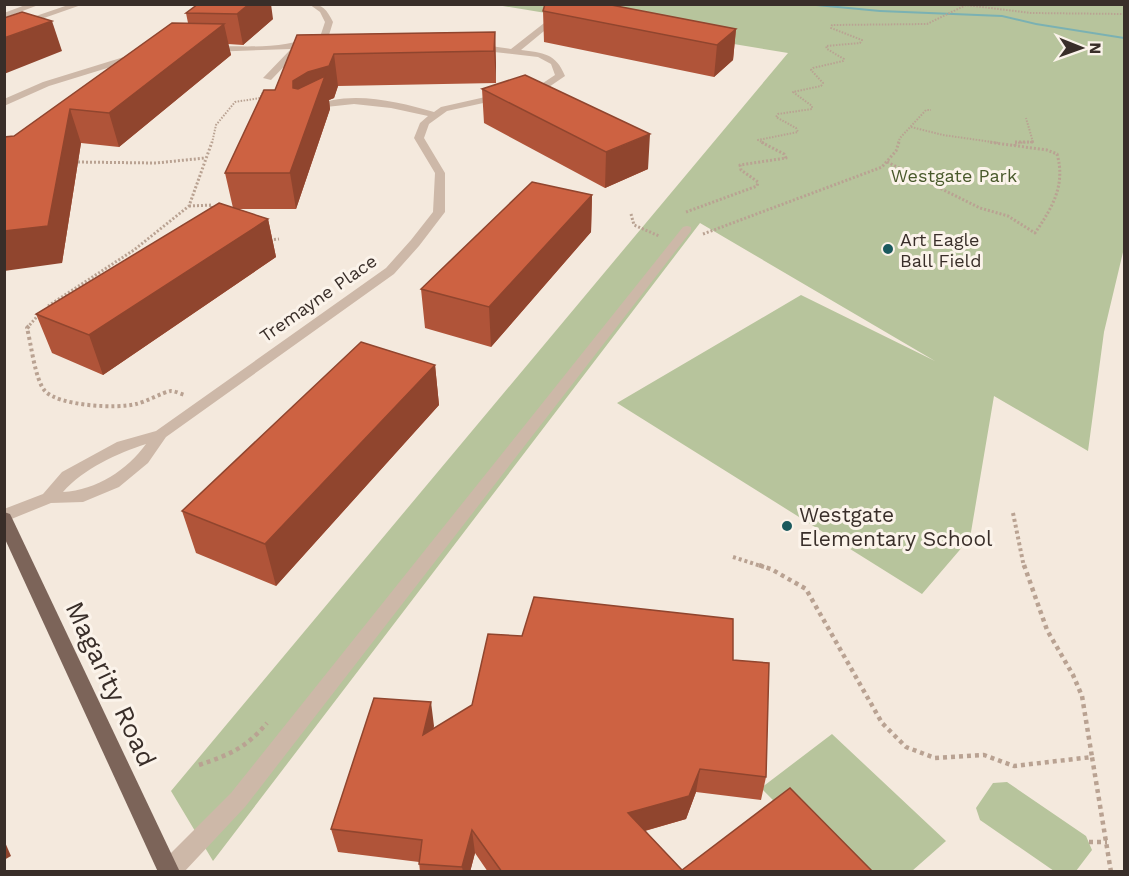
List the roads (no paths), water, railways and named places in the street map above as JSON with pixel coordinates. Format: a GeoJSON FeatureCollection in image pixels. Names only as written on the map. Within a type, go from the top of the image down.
{"type":"FeatureCollection","features":[{"type":"Feature","properties":{"kind":"main road","name":"Magarity Road"},"geometry":{"type":"LineString","coordinates":[[4,517],[169,871]]}},
{"type":"Feature","properties":{"kind":"street"},"geometry":{"type":"LineString","coordinates":[[4,16],[37,4]]}},
{"type":"Feature","properties":{"kind":"street"},"geometry":{"type":"LineString","coordinates":[[4,30],[80,4]]}},
{"type":"Feature","properties":{"kind":"street"},"geometry":{"type":"LineString","coordinates":[[313,4],[323,11],[329,22],[325,35]]}},
{"type":"Feature","properties":{"kind":"street"},"geometry":{"type":"LineString","coordinates":[[513,51],[551,22]]}},
{"type":"Feature","properties":{"kind":"street"},"geometry":{"type":"LineString","coordinates":[[199,49],[265,49],[299,46],[325,35],[337,36]]}},
{"type":"Feature","properties":{"kind":"street"},"geometry":{"type":"LineString","coordinates":[[268,78],[299,46]]}},
{"type":"Feature","properties":{"kind":"street"},"geometry":{"type":"LineString","coordinates":[[462,46],[540,55],[555,63],[560,76],[543,87],[520,93]]}},
{"type":"Feature","properties":{"kind":"street"},"geometry":{"type":"LineString","coordinates":[[4,103],[46,84],[124,59],[154,52]]}},
{"type":"Feature","properties":{"kind":"street"},"geometry":{"type":"LineString","coordinates":[[303,118],[317,107],[335,103],[362,102],[415,109],[436,115],[444,109],[509,95]]}},
{"type":"Feature","properties":{"kind":"street","name":"Tremayne Place"},"geometry":{"type":"LineString","coordinates":[[4,517],[49,498],[82,496],[113,483],[143,459],[161,434],[390,271],[439,212],[440,173],[419,138],[424,123],[436,115]]}},
{"type":"Feature","properties":{"kind":"street"},"geometry":{"type":"LineString","coordinates":[[169,871],[246,791],[681,231]]}},
{"type":"Feature","properties":{"kind":"street","name":"Tremayne Place"},"geometry":{"type":"LineString","coordinates":[[49,498],[68,476],[122,446],[161,434]]}},
{"type":"Feature","properties":{"kind":"waterway"},"geometry":{"type":"LineString","coordinates":[[797,4],[880,11],[1002,16],[1036,24],[1124,38]]}},
{"type":"Feature","properties":{"kind":"place","name":"Art Eagle Ball Field"},"geometry":{"type":"Point","coordinates":[888,249]}},
{"type":"Feature","properties":{"kind":"place","name":"Westgate Elementary School"},"geometry":{"type":"Point","coordinates":[787,526]}},
{"type":"Feature","properties":{"kind":"park label","name":"Westgate Park"},"geometry":{"type":"Point","coordinates":[954,175]}}]}
